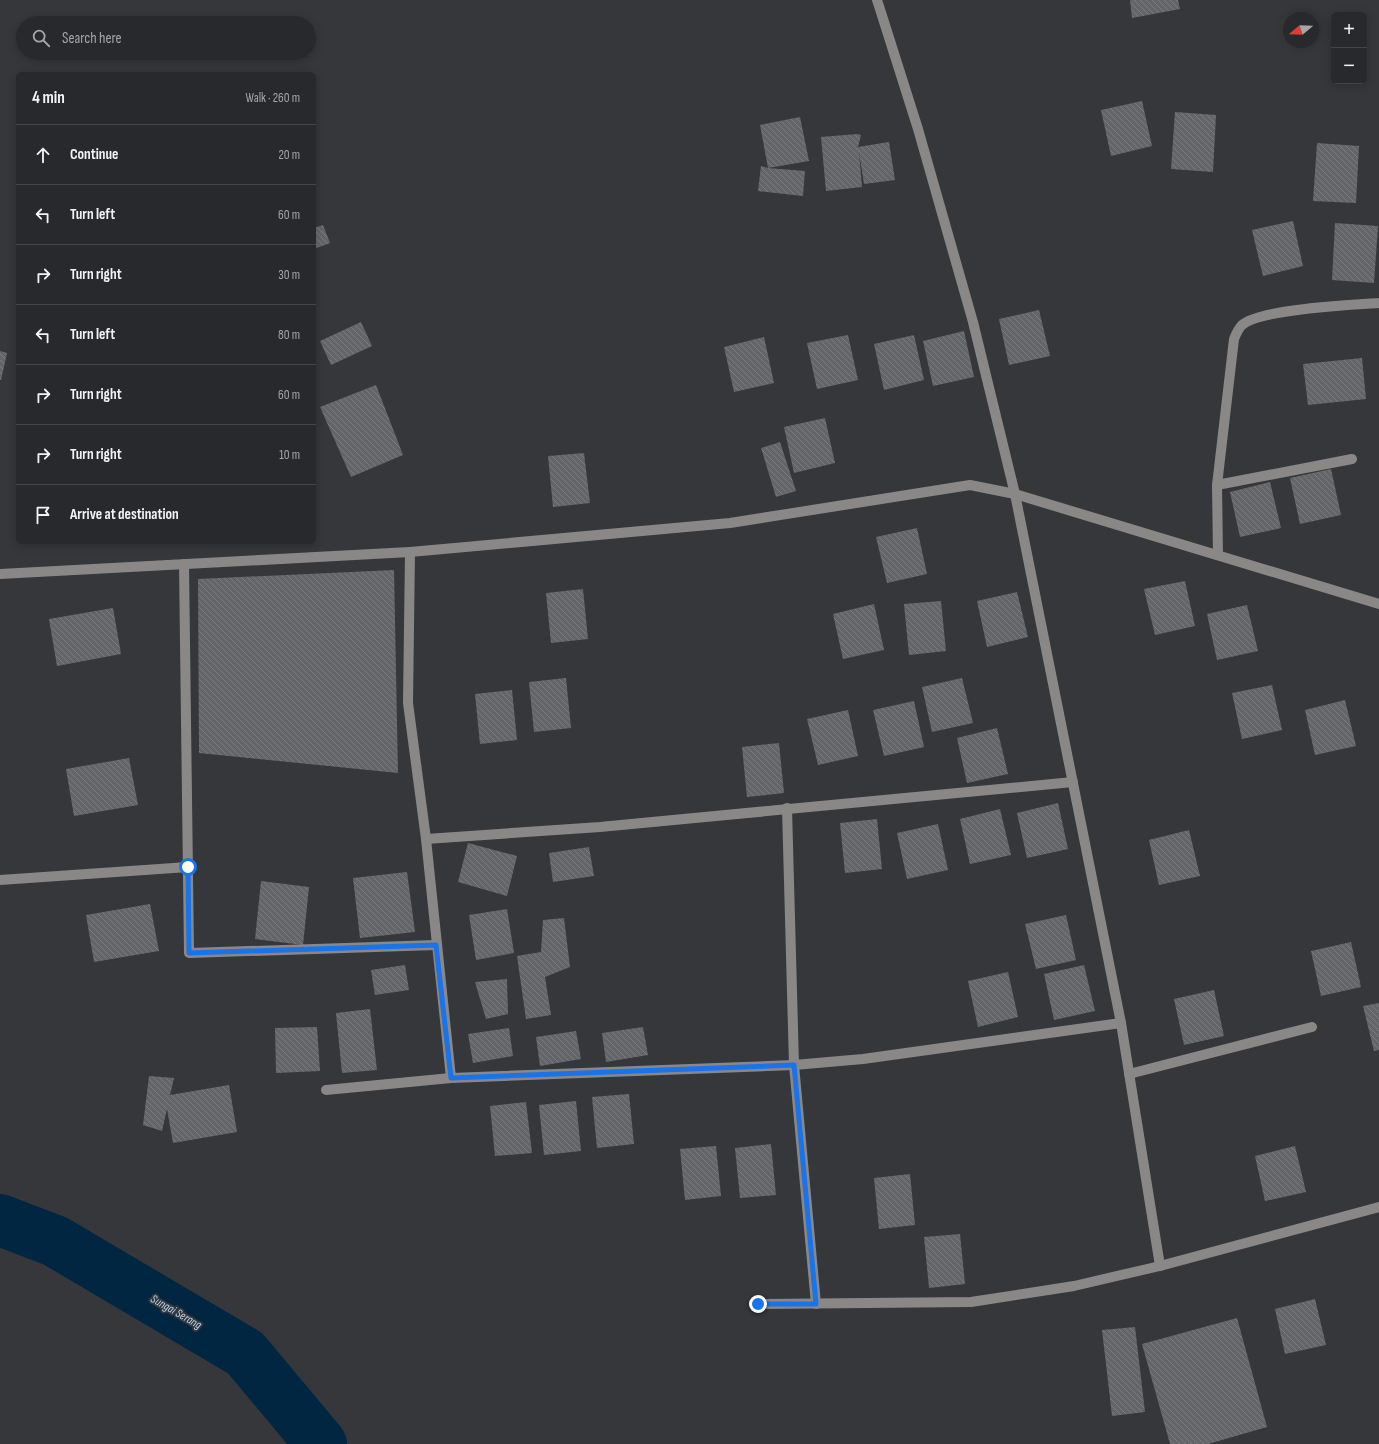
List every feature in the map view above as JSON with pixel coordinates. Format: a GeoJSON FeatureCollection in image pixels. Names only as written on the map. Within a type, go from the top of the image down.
{"type":"FeatureCollection","features":[{"type":"Feature","properties":{"kind":"street"},"geometry":{"type":"LineString","coordinates":[[876,0],[918,129],[970,315],[1015,494],[1121,1023],[1160,1266]]}},
{"type":"Feature","properties":{"kind":"street"},"geometry":{"type":"LineString","coordinates":[[1218,556],[1216,485],[1234,339],[1241,326],[1257,318],[1271,314],[1304,309],[1379,303]]}},
{"type":"Feature","properties":{"kind":"street"},"geometry":{"type":"LineString","coordinates":[[1216,485],[1352,459]]}},
{"type":"Feature","properties":{"kind":"street"},"geometry":{"type":"LineString","coordinates":[[0,574],[410,552],[730,523],[970,485],[1015,494],[1379,604]]}},
{"type":"Feature","properties":{"kind":"street"},"geometry":{"type":"LineString","coordinates":[[410,552],[408,703],[426,840],[451,1078]]}},
{"type":"Feature","properties":{"kind":"street"},"geometry":{"type":"LineString","coordinates":[[184,564],[189,953],[436,945]]}},
{"type":"Feature","properties":{"kind":"street"},"geometry":{"type":"LineString","coordinates":[[426,840],[600,827],[787,808],[1073,782]]}},
{"type":"Feature","properties":{"kind":"street"},"geometry":{"type":"LineString","coordinates":[[787,808],[794,1065],[816,1304]]}},
{"type":"Feature","properties":{"kind":"street"},"geometry":{"type":"LineString","coordinates":[[0,880],[188,867]]}},
{"type":"Feature","properties":{"kind":"street"},"geometry":{"type":"LineString","coordinates":[[326,1090],[451,1078],[794,1065],[863,1059],[1121,1023]]}},
{"type":"Feature","properties":{"kind":"street"},"geometry":{"type":"LineString","coordinates":[[1129,1074],[1312,1028]]}},
{"type":"Feature","properties":{"kind":"street"},"geometry":{"type":"LineString","coordinates":[[758,1304],[971,1302],[1074,1286],[1160,1266],[1379,1207]]}},
{"type":"Feature","properties":{"kind":"building"},"geometry":{"type":"Polygon","coordinates":[[[1130,0],[1178,0],[1180,9],[1132,18],[1130,0]]]}},
{"type":"Feature","properties":{"kind":"building"},"geometry":{"type":"Polygon","coordinates":[[[1142,101],[1152,146],[1111,156],[1101,110],[1142,101]]]}},
{"type":"Feature","properties":{"kind":"building"},"geometry":{"type":"Polygon","coordinates":[[[1175,112],[1216,115],[1213,172],[1171,169],[1175,112]]]}},
{"type":"Feature","properties":{"kind":"building"},"geometry":{"type":"Polygon","coordinates":[[[800,117],[809,161],[768,168],[760,125],[800,117]]]}},
{"type":"Feature","properties":{"kind":"building"},"geometry":{"type":"Polygon","coordinates":[[[861,135],[858,147],[889,142],[895,180],[864,184],[859,152],[862,187],[826,191],[821,137],[861,135]]]}},
{"type":"Feature","properties":{"kind":"building"},"geometry":{"type":"Polygon","coordinates":[[[1317,143],[1359,146],[1356,203],[1313,201],[1317,143]]]}},
{"type":"Feature","properties":{"kind":"building"},"geometry":{"type":"Polygon","coordinates":[[[761,166],[805,171],[803,196],[758,191],[761,166]]]}},
{"type":"Feature","properties":{"kind":"building"},"geometry":{"type":"Polygon","coordinates":[[[1293,221],[1303,266],[1263,276],[1252,230],[1293,221]]]}},
{"type":"Feature","properties":{"kind":"building"},"geometry":{"type":"Polygon","coordinates":[[[1335,223],[1378,226],[1374,283],[1332,280],[1335,223]]]}},
{"type":"Feature","properties":{"kind":"building"},"geometry":{"type":"Polygon","coordinates":[[[323,225],[330,243],[316,248],[316,227],[323,225]]]}},
{"type":"Feature","properties":{"kind":"building"},"geometry":{"type":"Polygon","coordinates":[[[1039,310],[1050,356],[1009,365],[999,319],[1039,310]]]}},
{"type":"Feature","properties":{"kind":"building"},"geometry":{"type":"Polygon","coordinates":[[[361,322],[372,346],[331,365],[320,341],[361,322]]]}},
{"type":"Feature","properties":{"kind":"building"},"geometry":{"type":"Polygon","coordinates":[[[964,331],[974,377],[933,386],[923,341],[964,331]]]}},
{"type":"Feature","properties":{"kind":"building"},"geometry":{"type":"Polygon","coordinates":[[[848,335],[858,380],[817,389],[807,343],[848,335]]]}},
{"type":"Feature","properties":{"kind":"building"},"geometry":{"type":"Polygon","coordinates":[[[914,335],[924,380],[884,390],[874,344],[914,335]]]}},
{"type":"Feature","properties":{"kind":"building"},"geometry":{"type":"Polygon","coordinates":[[[764,337],[774,383],[734,392],[724,347],[764,337]]]}},
{"type":"Feature","properties":{"kind":"building"},"geometry":{"type":"Polygon","coordinates":[[[0,351],[7,353],[1,380],[0,380],[0,351]]]}},
{"type":"Feature","properties":{"kind":"building"},"geometry":{"type":"Polygon","coordinates":[[[1362,358],[1366,399],[1308,405],[1303,364],[1362,358]]]}},
{"type":"Feature","properties":{"kind":"building"},"geometry":{"type":"Polygon","coordinates":[[[376,385],[403,455],[351,477],[320,407],[376,385]]]}},
{"type":"Feature","properties":{"kind":"building"},"geometry":{"type":"Polygon","coordinates":[[[825,418],[835,463],[794,473],[784,427],[825,418]]]}},
{"type":"Feature","properties":{"kind":"building"},"geometry":{"type":"Polygon","coordinates":[[[780,442],[796,491],[776,497],[761,448],[780,442]]]}},
{"type":"Feature","properties":{"kind":"building"},"geometry":{"type":"Polygon","coordinates":[[[584,453],[590,503],[553,507],[548,456],[584,453]]]}},
{"type":"Feature","properties":{"kind":"building"},"geometry":{"type":"Polygon","coordinates":[[[1331,469],[1341,515],[1300,524],[1290,478],[1331,469]]]}},
{"type":"Feature","properties":{"kind":"building"},"geometry":{"type":"Polygon","coordinates":[[[1270,482],[1281,528],[1240,537],[1230,492],[1270,482]]]}},
{"type":"Feature","properties":{"kind":"building"},"geometry":{"type":"Polygon","coordinates":[[[917,528],[927,574],[887,583],[876,537],[917,528]]]}},
{"type":"Feature","properties":{"kind":"building"},"geometry":{"type":"Polygon","coordinates":[[[394,570],[398,773],[199,753],[198,579],[394,570]]]}},
{"type":"Feature","properties":{"kind":"building"},"geometry":{"type":"Polygon","coordinates":[[[1185,581],[1195,626],[1155,635],[1144,589],[1185,581]]]}},
{"type":"Feature","properties":{"kind":"building"},"geometry":{"type":"Polygon","coordinates":[[[583,589],[588,639],[551,643],[546,593],[583,589]]]}},
{"type":"Feature","properties":{"kind":"building"},"geometry":{"type":"Polygon","coordinates":[[[1017,592],[1028,637],[987,647],[977,601],[1017,592]]]}},
{"type":"Feature","properties":{"kind":"building"},"geometry":{"type":"Polygon","coordinates":[[[941,601],[946,651],[909,655],[904,604],[941,601]]]}},
{"type":"Feature","properties":{"kind":"building"},"geometry":{"type":"Polygon","coordinates":[[[874,604],[884,650],[843,659],[833,614],[874,604]]]}},
{"type":"Feature","properties":{"kind":"building"},"geometry":{"type":"Polygon","coordinates":[[[1247,605],[1258,651],[1217,660],[1207,614],[1247,605]]]}},
{"type":"Feature","properties":{"kind":"building"},"geometry":{"type":"Polygon","coordinates":[[[113,608],[121,654],[57,666],[49,619],[113,608]]]}},
{"type":"Feature","properties":{"kind":"building"},"geometry":{"type":"Polygon","coordinates":[[[566,678],[571,728],[534,732],[529,682],[566,678]]]}},
{"type":"Feature","properties":{"kind":"building"},"geometry":{"type":"Polygon","coordinates":[[[962,678],[973,723],[932,732],[922,687],[962,678]]]}},
{"type":"Feature","properties":{"kind":"building"},"geometry":{"type":"Polygon","coordinates":[[[1272,685],[1282,730],[1242,739],[1232,693],[1272,685]]]}},
{"type":"Feature","properties":{"kind":"building"},"geometry":{"type":"Polygon","coordinates":[[[512,690],[517,740],[480,744],[475,694],[512,690]]]}},
{"type":"Feature","properties":{"kind":"building"},"geometry":{"type":"Polygon","coordinates":[[[1345,700],[1356,746],[1315,755],[1305,710],[1345,700]]]}},
{"type":"Feature","properties":{"kind":"building"},"geometry":{"type":"Polygon","coordinates":[[[914,701],[924,747],[884,756],[873,710],[914,701]]]}},
{"type":"Feature","properties":{"kind":"building"},"geometry":{"type":"Polygon","coordinates":[[[848,710],[858,756],[818,765],[807,719],[848,710]]]}},
{"type":"Feature","properties":{"kind":"building"},"geometry":{"type":"Polygon","coordinates":[[[997,728],[1008,774],[967,783],[957,738],[997,728]]]}},
{"type":"Feature","properties":{"kind":"building"},"geometry":{"type":"Polygon","coordinates":[[[779,743],[784,793],[747,797],[742,747],[779,743]]]}},
{"type":"Feature","properties":{"kind":"building"},"geometry":{"type":"Polygon","coordinates":[[[129,758],[138,805],[74,816],[66,769],[129,758]]]}},
{"type":"Feature","properties":{"kind":"building"},"geometry":{"type":"Polygon","coordinates":[[[1058,803],[1068,849],[1027,858],[1017,813],[1058,803]]]}},
{"type":"Feature","properties":{"kind":"building"},"geometry":{"type":"Polygon","coordinates":[[[1000,809],[1011,855],[970,864],[960,819],[1000,809]]]}},
{"type":"Feature","properties":{"kind":"building"},"geometry":{"type":"Polygon","coordinates":[[[877,819],[882,869],[845,873],[840,823],[877,819]]]}},
{"type":"Feature","properties":{"kind":"building"},"geometry":{"type":"Polygon","coordinates":[[[938,824],[948,870],[907,879],[897,833],[938,824]]]}},
{"type":"Feature","properties":{"kind":"building"},"geometry":{"type":"Polygon","coordinates":[[[1189,830],[1200,876],[1159,885],[1149,840],[1189,830]]]}},
{"type":"Feature","properties":{"kind":"building"},"geometry":{"type":"Polygon","coordinates":[[[468,843],[517,856],[507,896],[458,882],[468,843]]]}},
{"type":"Feature","properties":{"kind":"building"},"geometry":{"type":"Polygon","coordinates":[[[589,847],[594,876],[553,882],[549,853],[589,847]]]}},
{"type":"Feature","properties":{"kind":"building"},"geometry":{"type":"Polygon","coordinates":[[[407,872],[415,932],[360,938],[353,878],[407,872]]]}},
{"type":"Feature","properties":{"kind":"building"},"geometry":{"type":"Polygon","coordinates":[[[261,881],[309,887],[303,945],[255,939],[261,881]]]}},
{"type":"Feature","properties":{"kind":"building"},"geometry":{"type":"Polygon","coordinates":[[[150,904],[159,951],[94,962],[86,915],[150,904]]]}},
{"type":"Feature","properties":{"kind":"building"},"geometry":{"type":"Polygon","coordinates":[[[507,909],[514,953],[476,960],[469,915],[507,909]]]}},
{"type":"Feature","properties":{"kind":"building"},"geometry":{"type":"Polygon","coordinates":[[[1066,915],[1076,960],[1036,969],[1025,924],[1066,915]]]}},
{"type":"Feature","properties":{"kind":"building"},"geometry":{"type":"Polygon","coordinates":[[[564,918],[570,967],[545,977],[551,1015],[526,1019],[517,956],[541,952],[543,920],[564,918]]]}},
{"type":"Feature","properties":{"kind":"building"},"geometry":{"type":"Polygon","coordinates":[[[1351,942],[1361,987],[1321,996],[1311,951],[1351,942]]]}},
{"type":"Feature","properties":{"kind":"building"},"geometry":{"type":"Polygon","coordinates":[[[405,965],[409,990],[375,995],[371,970],[405,965]]]}},
{"type":"Feature","properties":{"kind":"building"},"geometry":{"type":"Polygon","coordinates":[[[1084,965],[1095,1011],[1054,1020],[1044,974],[1084,965]]]}},
{"type":"Feature","properties":{"kind":"building"},"geometry":{"type":"Polygon","coordinates":[[[1008,972],[1018,1017],[978,1027],[968,981],[1008,972]]]}},
{"type":"Feature","properties":{"kind":"building"},"geometry":{"type":"Polygon","coordinates":[[[507,979],[508,1014],[486,1019],[475,982],[507,979]]]}},
{"type":"Feature","properties":{"kind":"building"},"geometry":{"type":"Polygon","coordinates":[[[1214,990],[1224,1036],[1184,1045],[1174,999],[1214,990]]]}},
{"type":"Feature","properties":{"kind":"building"},"geometry":{"type":"Polygon","coordinates":[[[1379,1003],[1379,1050],[1374,1051],[1363,1006],[1379,1003]]]}},
{"type":"Feature","properties":{"kind":"building"},"geometry":{"type":"Polygon","coordinates":[[[370,1009],[377,1070],[342,1073],[336,1013],[370,1009]]]}},
{"type":"Feature","properties":{"kind":"building"},"geometry":{"type":"Polygon","coordinates":[[[317,1027],[320,1071],[276,1073],[275,1028],[317,1027]]]}},
{"type":"Feature","properties":{"kind":"building"},"geometry":{"type":"Polygon","coordinates":[[[643,1027],[648,1055],[606,1062],[602,1033],[643,1027]]]}},
{"type":"Feature","properties":{"kind":"building"},"geometry":{"type":"Polygon","coordinates":[[[509,1028],[513,1056],[473,1063],[468,1034],[509,1028]]]}},
{"type":"Feature","properties":{"kind":"building"},"geometry":{"type":"Polygon","coordinates":[[[576,1031],[581,1059],[540,1066],[536,1037],[576,1031]]]}},
{"type":"Feature","properties":{"kind":"building"},"geometry":{"type":"Polygon","coordinates":[[[149,1076],[174,1078],[170,1095],[229,1085],[237,1132],[173,1143],[167,1109],[162,1131],[143,1125],[149,1076]]]}},
{"type":"Feature","properties":{"kind":"building"},"geometry":{"type":"Polygon","coordinates":[[[629,1094],[634,1144],[597,1148],[592,1097],[629,1094]]]}},
{"type":"Feature","properties":{"kind":"building"},"geometry":{"type":"Polygon","coordinates":[[[576,1101],[581,1151],[544,1155],[539,1105],[576,1101]]]}},
{"type":"Feature","properties":{"kind":"building"},"geometry":{"type":"Polygon","coordinates":[[[526,1102],[532,1153],[495,1156],[490,1106],[526,1102]]]}},
{"type":"Feature","properties":{"kind":"building"},"geometry":{"type":"Polygon","coordinates":[[[771,1144],[776,1195],[740,1198],[735,1148],[771,1144]]]}},
{"type":"Feature","properties":{"kind":"building"},"geometry":{"type":"Polygon","coordinates":[[[716,1146],[721,1196],[685,1200],[680,1149],[716,1146]]]}},
{"type":"Feature","properties":{"kind":"building"},"geometry":{"type":"Polygon","coordinates":[[[1295,1146],[1306,1192],[1265,1201],[1255,1156],[1295,1146]]]}},
{"type":"Feature","properties":{"kind":"building"},"geometry":{"type":"Polygon","coordinates":[[[910,1174],[915,1225],[879,1229],[874,1178],[910,1174]]]}},
{"type":"Feature","properties":{"kind":"building"},"geometry":{"type":"Polygon","coordinates":[[[960,1234],[965,1284],[929,1288],[924,1237],[960,1234]]]}},
{"type":"Feature","properties":{"kind":"building"},"geometry":{"type":"Polygon","coordinates":[[[1315,1299],[1326,1345],[1285,1354],[1275,1309],[1315,1299]]]}},
{"type":"Feature","properties":{"kind":"building"},"geometry":{"type":"Polygon","coordinates":[[[1237,1318],[1267,1427],[1208,1444],[1170,1444],[1142,1344],[1237,1318]]]}},
{"type":"Feature","properties":{"kind":"building"},"geometry":{"type":"Polygon","coordinates":[[[1135,1327],[1145,1412],[1112,1416],[1102,1330],[1135,1327]]]}},
{"type":"Feature","properties":{"kind":"waterway","name":"Sungai Serang"},"geometry":{"type":"LineString","coordinates":[[0,1220],[55,1241],[245,1353],[321,1444]]}},
{"type":"Feature","properties":{"kind":"route"},"geometry":{"type":"LineString","coordinates":[[188,867],[189,953],[436,945],[451,1078],[794,1065],[816,1304],[758,1304]]}}]}
